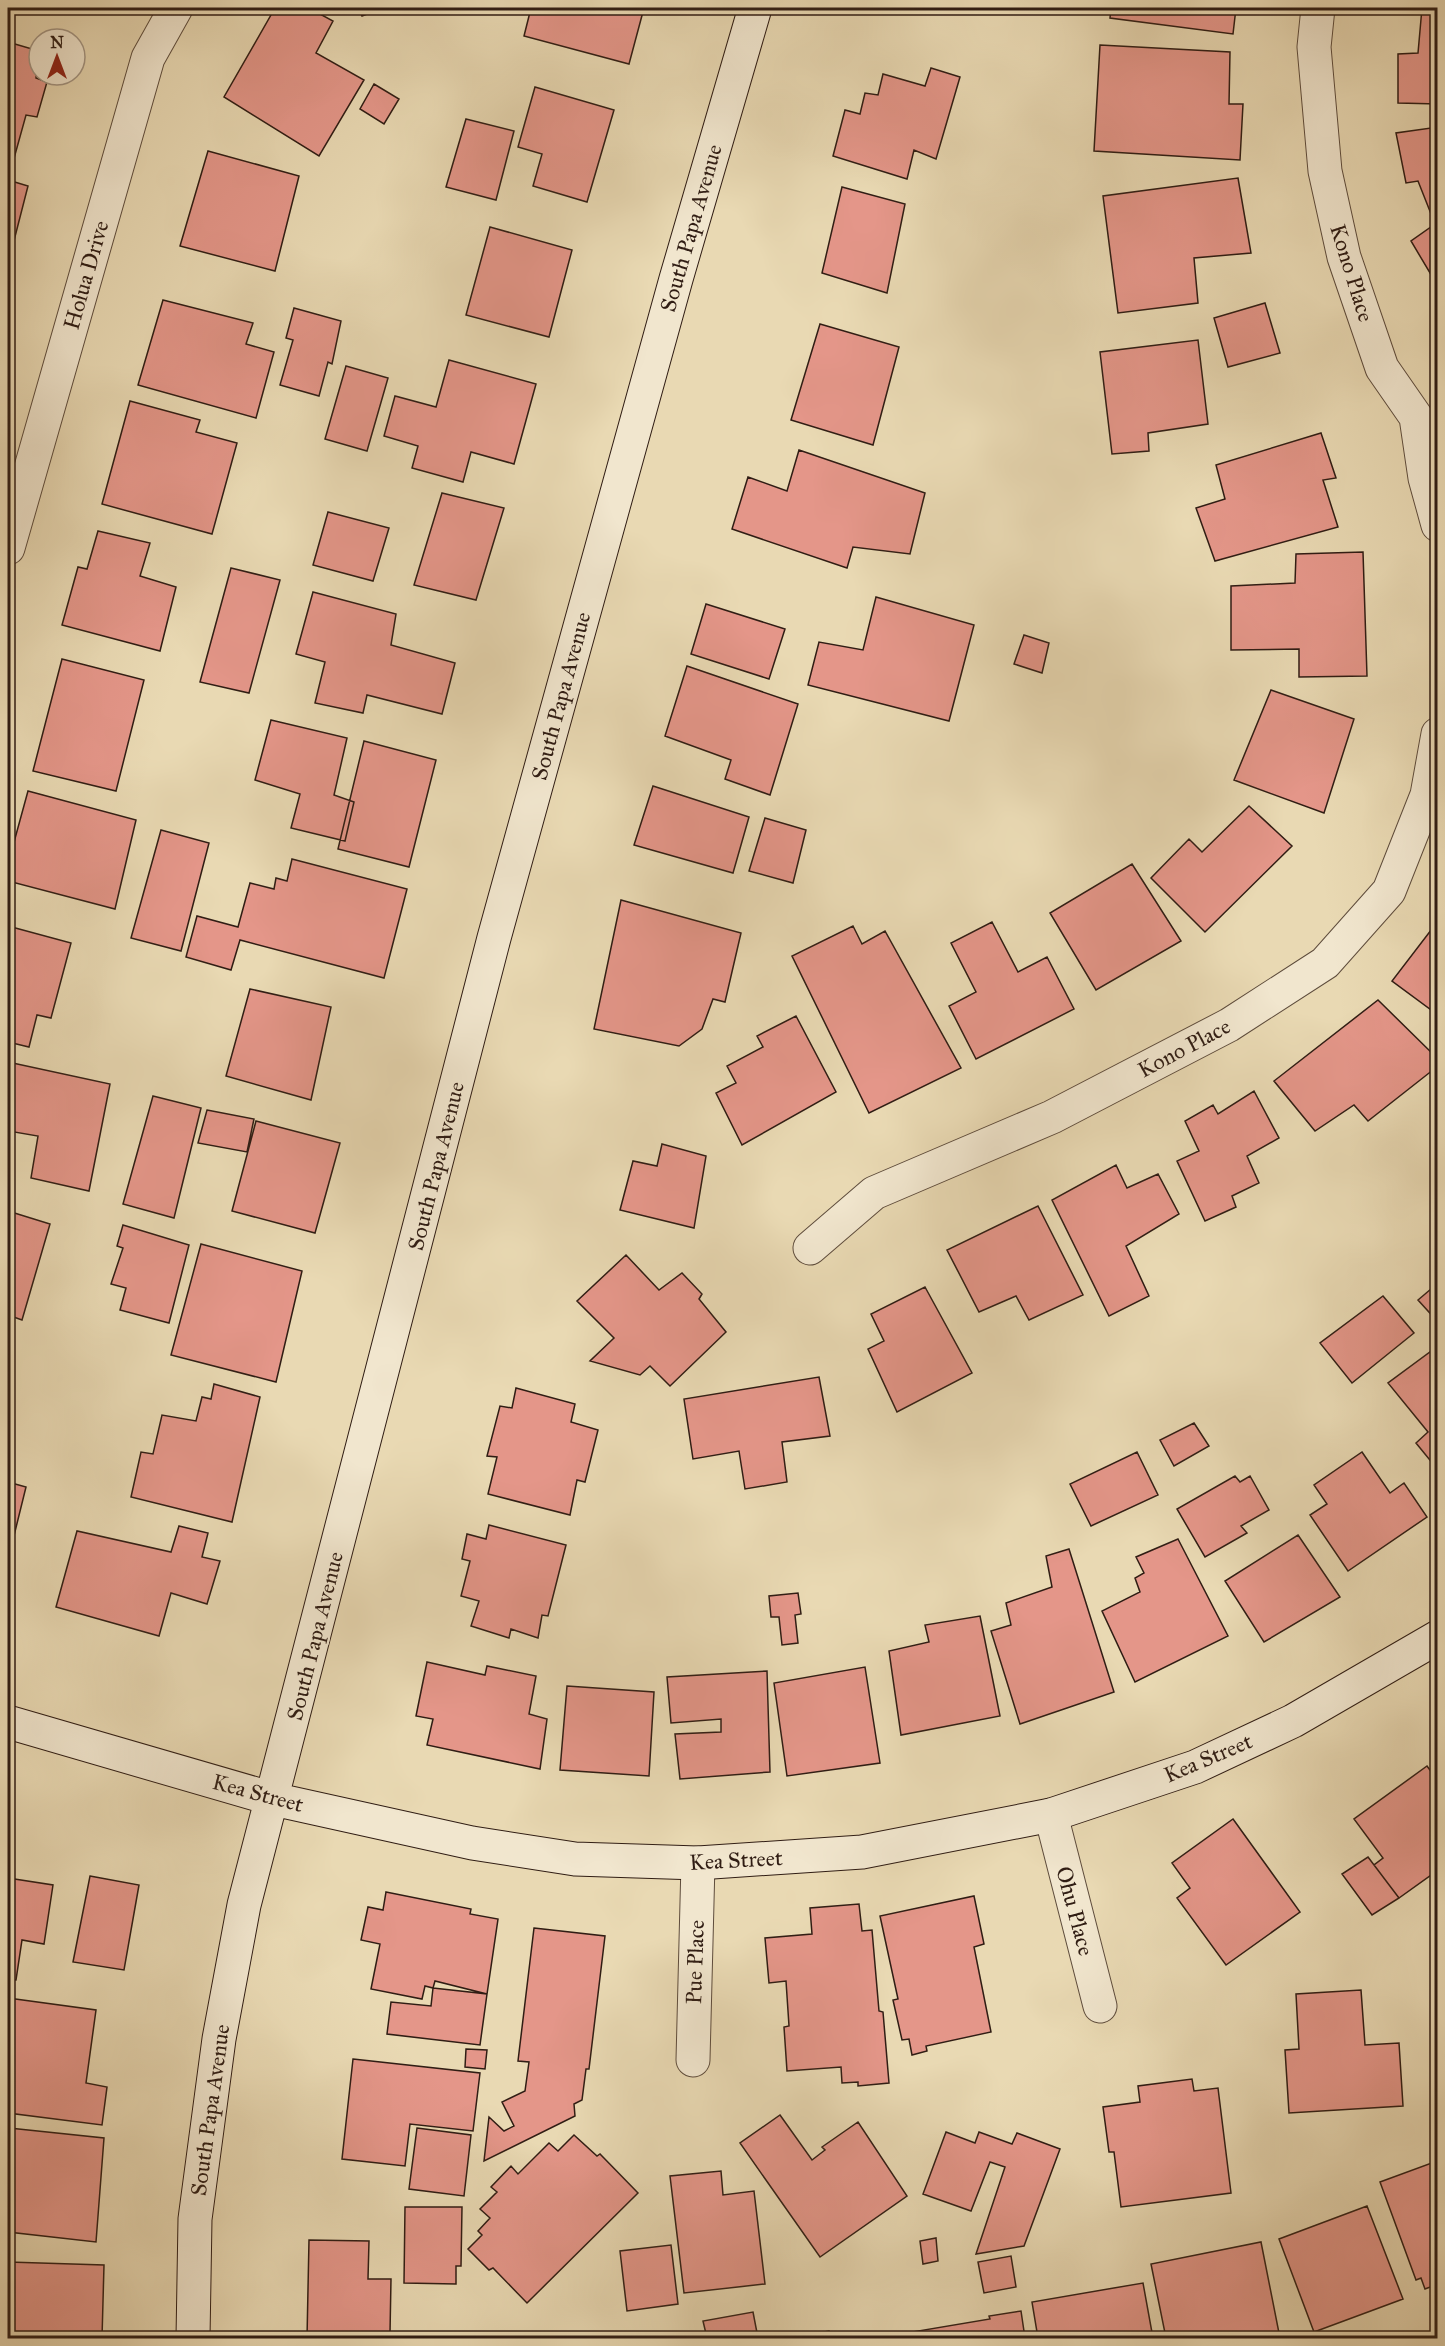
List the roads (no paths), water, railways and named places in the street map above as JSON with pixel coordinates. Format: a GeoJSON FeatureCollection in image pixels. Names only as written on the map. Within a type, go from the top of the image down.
{"type":"FeatureCollection","features":[{"type":"Feature","properties":{"kind":"street","name":"Holua Drive"},"geometry":{"type":"LineString","coordinates":[[8,548],[148,58],[176,8]]}},
{"type":"Feature","properties":{"kind":"street","name":"South Papa Avenue"},"geometry":{"type":"LineString","coordinates":[[193,2338],[195,2219],[219,2039],[244,1905],[495,938],[676,279],[755,8]]}},
{"type":"Feature","properties":{"kind":"street","name":"Kono Place"},"geometry":{"type":"LineString","coordinates":[[1318,8],[1314,47],[1325,171],[1344,257],[1382,369],[1427,411],[1425,478],[1437,525]]}},
{"type":"Feature","properties":{"kind":"street","name":"Kono Place"},"geometry":{"type":"LineString","coordinates":[[810,1248],[874,1193],[1052,1117],[1228,1025],[1325,963],[1389,891],[1427,795],[1437,734]]}},
{"type":"Feature","properties":{"kind":"street","name":"Kea Street"},"geometry":{"type":"LineString","coordinates":[[8,1722],[273,1799],[472,1844],[575,1859],[698,1863],[862,1852],[1051,1815],[1195,1767],[1293,1721],[1437,1637]]}},
{"type":"Feature","properties":{"kind":"street","name":"Ohu Place"},"geometry":{"type":"LineString","coordinates":[[1051,1815],[1100,2006]]}},
{"type":"Feature","properties":{"kind":"street","name":"Pue Place"},"geometry":{"type":"LineString","coordinates":[[693,2060],[698,1863]]}}]}
